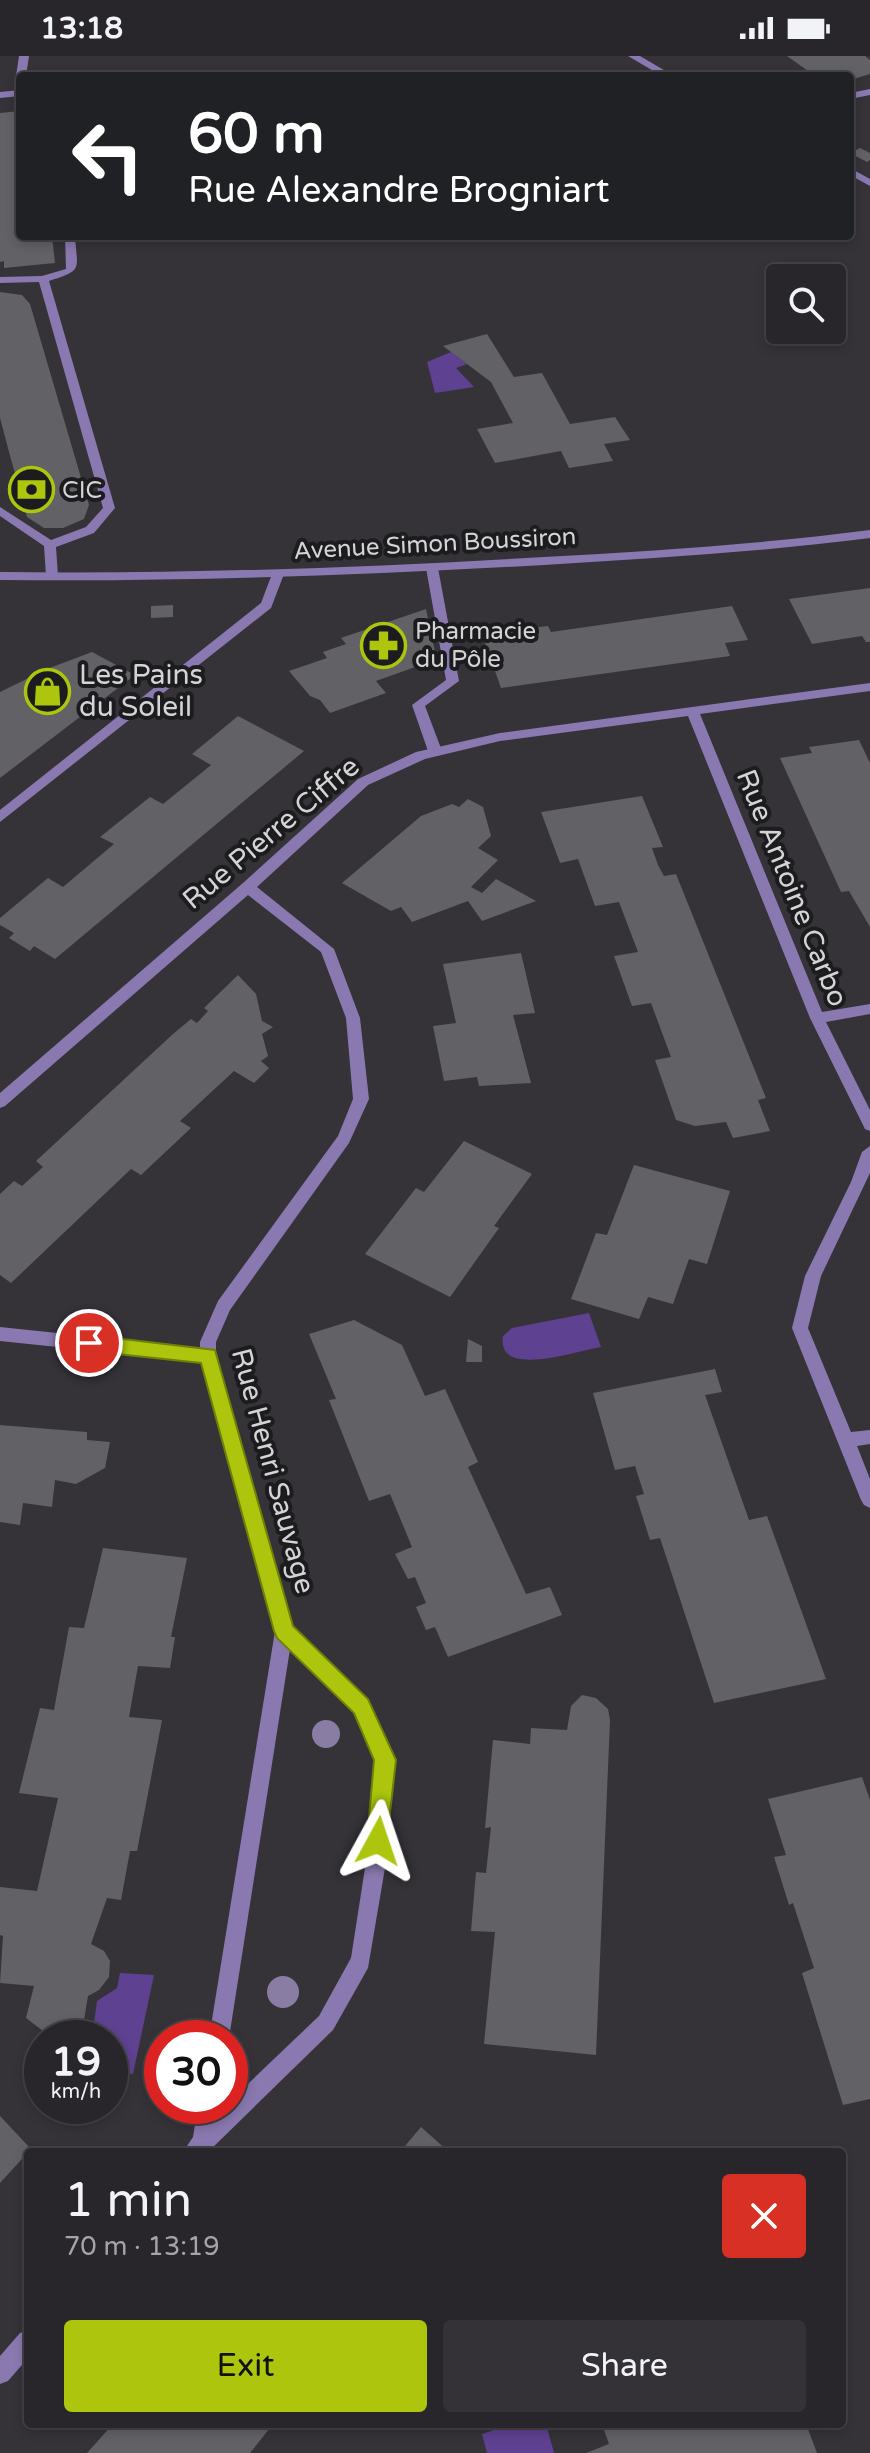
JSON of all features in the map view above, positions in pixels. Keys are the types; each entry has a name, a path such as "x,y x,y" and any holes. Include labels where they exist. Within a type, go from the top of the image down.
{"street":[{"path":"633,56 662,72"},
{"path":"0,280 43,279 70,271 70,240"},
{"path":"43,279 109,508 90,530 50,545"},
{"path":"0,511 50,545"},
{"name":"Avenue Simon Boussiron","path":"1,576 278,574 432,568 771,547 870,534"},
{"path":"50,545 52,576"},
{"path":"432,568 453,681 418,705 435,751"},
{"path":"0,817 267,605 278,574"},
{"name":"Rue Pierre Ciffre","path":"0,1102 248,887 363,782 435,751 500,737 870,687"},
{"name":"Rue Antoine Carbo","path":"692,711 817,1018 870,1125"},
{"name":"Rue Henri Sauvage","path":"222,2020 284,1631 208,1356 208,1342 224,1306 344,1139 361,1099 353,1018 327,949 248,887"},
{"path":"817,1018 870,1009"},
{"path":"870,1152 859,1182 813,1276 800,1328 870,1500"},
{"path":"0,1334 208,1356"},
{"path":"848,1440 870,1437"},
{"name":"Rue Henri Sauvage","path":"198,2147 326,2023 361,1961 375,1868 385,1760 361,1706 284,1631"},
{"name":"Rue Henri Sauvage","path":"198,2147 204,2124"},
{"path":"0,2373 24,2346"}],"shaded area":[{"path":"451,352 467,364 456,368 474,387 435,393 427,362"},
{"path":"589,1313 601,1347 540,1359 512,1356 504,1349 503,1336 512,1328"},
{"path":"120,1973 154,1975 133,2074 128,2073 128,2020 94,2020 97,2001 117,1988"},
{"path":"500,2428 547,2428 554,2453 487,2453 482,2434"}],"building":[{"path":"787,56 865,56 870,60 870,74 854,79 854,72 809,72"},
{"path":"16,111 16,240 52,240 55,263 4,268 4,261 0,262 0,113"},
{"path":"860,148 870,153 870,160 867,162 854,155 854,151"},
{"path":"0,292 22,295 30,304 89,505 84,519 63,528 44,528 27,517 9,452 0,418"},
{"path":"487,334 514,377 542,373 570,424 615,417 630,440 604,444 613,461 569,468 561,451 495,463 477,429 513,423 491,382 443,346"},
{"path":"870,588 870,642 862,636 812,644 789,599"},
{"path":"173,605 173,617 151,618 151,606"},
{"path":"732,606 748,640 725,643 730,656 501,688 482,634 548,626 551,632"},
{"path":"426,609 435,652 427,655 432,661 376,681 386,693 330,713 320,700 310,696 289,671 327,658 323,652 346,644 341,638"},
{"path":"92,652 135,675 0,778 0,692"},
{"path":"238,716 304,751 55,959 34,946 30,951 9,938 14,933 0,925 0,918 48,878 63,887 114,844 100,837 150,797 163,804 211,765 192,754"},
{"path":"859,740 870,763 870,927 849,891 841,892 780,758 812,753 809,747"},
{"path":"642,796 663,847 652,848 658,865 664,876 676,874 766,1098 758,1100 770,1131 733,1138 726,1122 695,1126 676,1120 655,1060 671,1057 651,1003 632,1006 614,956 638,952 619,902 595,906 578,859 560,863 541,812"},
{"path":"468,799 483,807 491,836 478,848 498,860 471,887 482,893 496,879 536,901 482,921 468,901 412,922 401,907 391,911 342,883 421,816 452,804 459,807"},
{"path":"521,953 535,1013 513,1015 531,1083 479,1086 477,1077 444,1081 433,1026 456,1023 443,964"},
{"path":"238,975 256,994 262,1021 273,1027 262,1034 268,1056 261,1061 269,1068 254,1083 234,1071 180,1121 191,1128 141,1175 131,1169 11,1283 0,1275 0,1194 14,1181 22,1186 43,1167 36,1161 173,1034 191,1019 197,1023 208,1011 204,1008"},
{"path":"464,1141 532,1174 494,1226 499,1228 450,1297 365,1254 416,1188 424,1192"},
{"path":"634,1165 730,1191 707,1264 689,1259 673,1304 648,1297 639,1319 571,1299 596,1233 607,1235"},
{"path":"354,1320 402,1345 425,1396 445,1389 478,1462 468,1467 526,1594 550,1587 562,1615 448,1657 435,1627 426,1630 416,1607 426,1603 415,1577 408,1579 395,1554 412,1547 390,1494 369,1501 329,1400 336,1399 309,1334"},
{"path":"468,1339 482,1346 482,1362 466,1362"},
{"path":"715,1369 722,1392 705,1395 749,1520 767,1516 826,1679 714,1703 660,1538 650,1540 636,1496 644,1494 635,1466 615,1470 593,1393"},
{"path":"0,1425 87,1432 87,1440 110,1442 105,1468 76,1484 55,1480 52,1507 23,1503 20,1525 0,1522"},
{"path":"103,1548 187,1558 171,1637 175,1637 170,1668 138,1666 129,1717 162,1720 137,1851 130,1851 121,1900 107,1898 91,1944 104,1951 110,1961 109,1977 99,1990 88,1996 84,2020 29,2020 26,2018 34,1986 0,1983 3,1936 0,1935 0,1887 37,1891 58,1798 19,1793 40,1708 54,1710 69,1627 84,1628"},
{"path":"582,1695 596,1698 608,1709 610,1720 596,2055 484,2044 495,1932 471,1931 476,1872 486,1873 491,1827 485,1828 493,1740 530,1744 531,1728 567,1730 571,1706"},
{"path":"862,1777 870,1800 870,2099 843,2105 802,1973 814,1968 774,1857 786,1855 768,1799"},
{"path":"0,2116 30,2148 24,2148 24,2157 0,2183"},
{"path":"421,2127 445,2148 403,2148"},
{"path":"109,2428 270,2428 250,2453 87,2453"},
{"path":"603,2428 808,2428 817,2453 586,2453 609,2444"}],"place":[{"name":"CIC","path":"31,490"},
{"name":"Pharmacie du Pôle","path":"384,645"},
{"name":"Les Pains du Soleil","path":"48,691"}],"route":[{"path":"89,1343 208,1356 284,1631 361,1706 385,1760 378,1841"}]}
